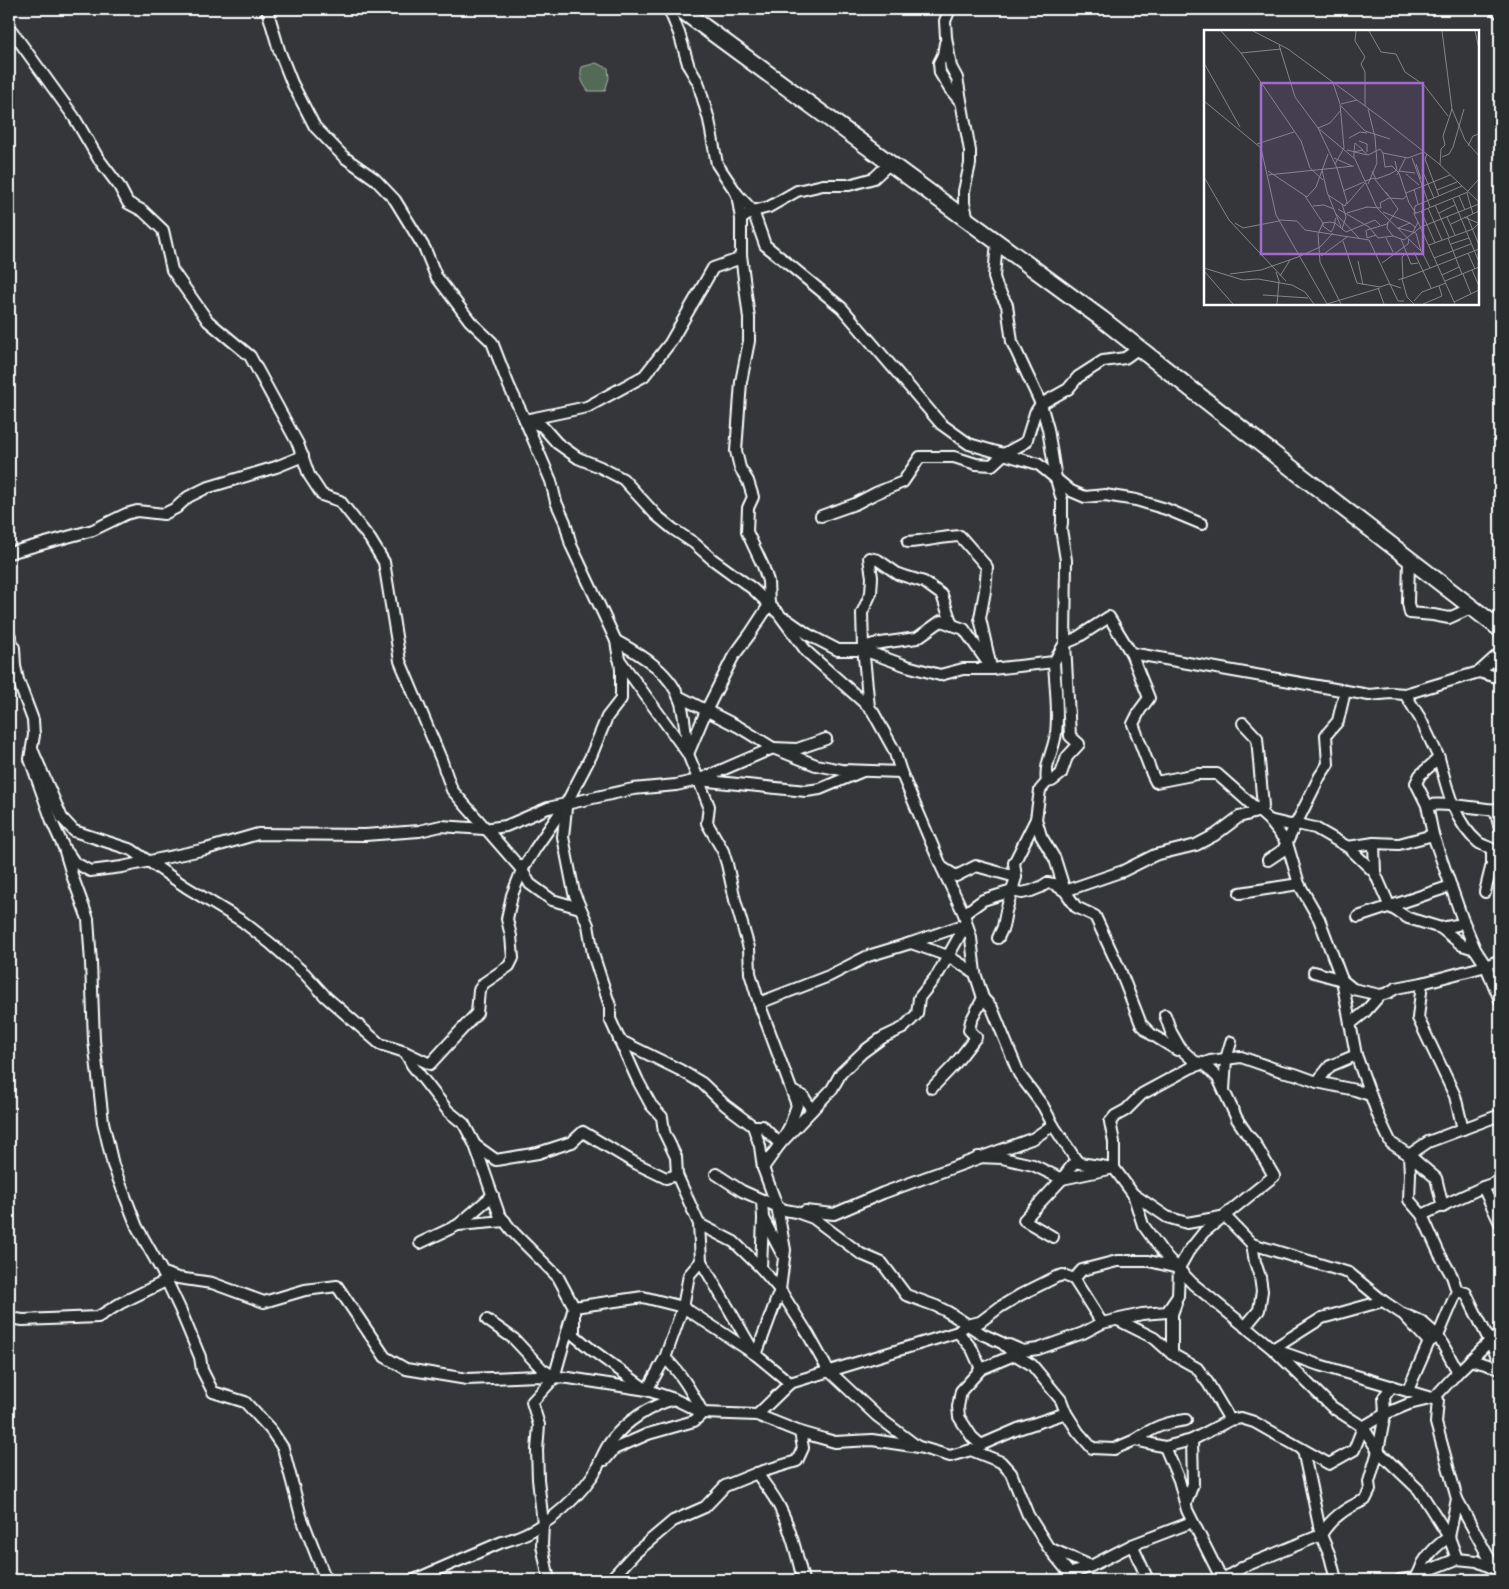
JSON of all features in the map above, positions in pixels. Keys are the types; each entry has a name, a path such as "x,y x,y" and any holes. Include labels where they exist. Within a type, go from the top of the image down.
{"highway":[{"path":"680,9 997,241 1139,348 1500,629"}],"street":[{"path":"32,748 62,818 74,831 132,850 186,888 249,926 304,973 326,998 380,1044 430,1064 477,1014 479,990 484,983 509,966 513,958 507,919 512,894 522,870 534,849 566,804 591,756 607,717 621,699 621,670 616,641 571,545 551,481 509,386 492,342 470,321 436,276 425,249 395,200 375,179 344,157 315,127 289,75 279,50 267,9"},
{"path":"669,9 679,33 689,67 698,82 709,120 717,164 737,194 753,211 765,245 842,308 941,424 969,444 1038,464 1071,491 1085,497 1105,495 1136,500 1166,509 1202,524"},
{"path":"950,9 945,21 946,37 970,151 970,164 964,191 964,202 968,220"},
{"path":"1495,9 1500,13"},
{"path":"9,27 74,117 128,203 143,212 163,230 172,270 208,321 250,356 298,444 309,475 322,495 340,501 370,539 384,562 400,661 452,790 484,829 522,870 530,884 552,900 580,908"},
{"path":"741,219 753,211 769,207 797,190 823,185 849,185 874,178 890,163"},
{"path":"688,754 706,711 733,657 769,605 768,581 747,532 748,508 753,497 748,481 740,468 736,451 741,382 749,341 749,318 741,255 741,219 737,194"},
{"path":"997,241 994,277 1007,305 1012,342 1041,404 1048,429 1056,480 1062,500 1061,529 1066,560 1066,643 1070,736 1079,744 1067,758 1061,774 1052,781 1047,782 1040,790 1036,819 1014,863 1016,876 1003,927 998,938"},
{"path":"524,420 587,407 644,376 670,343 713,268 736,260 741,255"},
{"path":"821,516 855,504 903,482 920,457 954,457 976,464 992,466 1004,454 1026,442 1035,414 1041,404 1068,389 1078,376 1103,361 1125,358 1139,348"},
{"path":"524,420 542,426 557,442 578,458 600,467 623,480 656,514 753,590 779,614 809,635 838,650 863,648 874,644 917,638 941,622 964,628 992,669"},
{"path":"9,552 93,530 126,514 137,511 164,514 176,508 188,497 206,488 276,467 303,456"},
{"path":"908,542 960,536 987,566 980,618 992,669"},
{"path":"869,707 863,648 862,613 871,593 872,577 869,558 878,560 898,574 924,582 942,595 952,625"},
{"path":"1409,559 1408,603 1410,613 1450,618 1472,607"},
{"path":"779,614 807,652 869,707 894,750 901,772 965,919 971,938 975,973 983,998 992,1008 1019,1074 1043,1106 1052,1125 1076,1160 1114,1168"},
{"path":"1047,782 1045,772 1056,734 1057,710 1054,662 1066,643 1109,617 1131,653 1149,698 1133,724 1156,782 1197,774 1217,774 1260,811 1287,843 1298,884 1320,919 1342,980 1356,1055 1390,1143 1436,1178 1443,1207"},
{"path":"9,634 14,648 18,680 33,720 34,735 30,759 53,824 64,848 72,878 88,920 94,1040 103,1122 113,1165 137,1227 165,1277 200,1357 202,1370 213,1392 245,1402 283,1448 301,1516 326,1580"},
{"path":"616,641 651,662 675,687 681,704 688,754 708,806 707,823 723,851 727,864 749,948 750,973 797,1105 790,1126 763,1168"},
{"path":"863,648 907,666 940,675 966,677 992,669 1054,662"},
{"path":"1131,653 1369,695 1391,692 1405,694 1479,672 1500,653"},
{"path":"619,659 688,754"},
{"path":"1479,672 1500,678"},
{"path":"1268,860 1283,850 1320,776 1328,764 1326,735 1338,721 1345,690"},
{"path":"1405,694 1420,718 1439,758 1452,806 1465,828 1478,843 1492,848 1492,864 1485,892"},
{"path":"678,696 739,727 773,748 816,765 842,770 901,772"},
{"path":"1065,891 1123,871 1154,856 1196,844 1215,835 1239,817 1260,811 1263,806 1258,738 1244,722"},
{"path":"64,848 74,862 90,871 122,867 206,849 258,834 365,835 419,831 442,826 484,829 506,826 548,808 633,789 698,780 773,748 797,749 826,738"},
{"path":"1439,758 1420,775 1416,783 1427,806 1433,835 1451,886 1460,921 1486,966 1500,1000"},
{"path":"698,780 806,791 820,789 863,771"},
{"path":"1427,806 1441,803 1452,806 1498,810 1500,829"},
{"path":"566,804 563,837 574,893 588,925 593,954 610,1006 610,1019 651,1105 662,1117 664,1132 676,1157 677,1174 698,1224 701,1262 756,1355"},
{"path":"1036,819 1041,836 1055,859 1065,891 1076,907 1095,916 1120,970 1141,1024 1151,1034 1177,1050 1180,1048"},
{"path":"1269,820 1316,828 1348,847 1374,873 1390,907 1408,918 1441,928 1462,944 1475,949"},
{"path":"1348,847 1374,843 1399,844 1433,835"},
{"path":"1374,843 1374,873"},
{"path":"942,868 956,876 976,866 1016,876"},
{"path":"780,1144 832,1089 841,1073 863,1052 882,1038 903,1028 917,1014 919,998 938,974 965,919 983,900 1012,891 1022,893 1041,888 1047,883 1054,884 1065,891"},
{"path":"1240,893 1298,884"},
{"path":"1358,918 1451,886"},
{"path":"759,1002 830,976 868,956 911,943 965,919"},
{"path":"1441,928 1460,921"},
{"path":"1452,936 1460,921"},
{"path":"911,943 948,956 975,973"},
{"path":"1350,1024 1380,996 1396,988 1486,966 1500,960"},
{"path":"1314,972 1342,980 1354,989 1380,996"},
{"path":"1422,983 1418,1018 1455,1096 1463,1128"},
{"path":"932,1088 955,1064 976,1037 970,1030 970,1025 983,998"},
{"path":"1164,1015 1180,1048 1195,1062 1203,1063 1218,1078 1237,1119 1246,1134 1254,1142 1274,1176 1204,1232 1188,1252 1179,1268 1178,1296 1172,1314 1172,1354"},
{"path":"619,1040 702,1083 725,1105 753,1126 760,1146 763,1168 777,1206 785,1250 780,1290 756,1355"},
{"path":"1224,1093 1226,1060 1230,1042 1241,1057"},
{"path":"404,1052 448,1111 464,1124 475,1145 499,1214 526,1246 558,1277 574,1307 574,1335 647,1390"},
{"path":"1317,1082 1330,1066 1356,1055"},
{"path":"1370,1095 1317,1082 1241,1057 1210,1061 1168,1078 1142,1094 1126,1110 1115,1116 1110,1122 1114,1142 1114,1168 1133,1194 1143,1225 1158,1248 1193,1284 1273,1349 1332,1407 1363,1426 1378,1451 1419,1490 1449,1537 1457,1559"},
{"path":"792,1091 803,1096 812,1110"},
{"path":"1409,1156 1428,1142 1500,1115"},
{"path":"796,1212 812,1211 834,1214 978,1157 1034,1138 1052,1125"},
{"path":"753,1126 762,1126 780,1144"},
{"path":"475,1145 496,1160 538,1153 564,1145 572,1142 583,1132 635,1163 666,1178 677,1174"},
{"path":"1408,1390 1457,1291 1452,1276 1422,1216 1409,1200 1409,1156"},
{"path":"978,1157 1002,1158 1033,1164 1062,1179 1114,1168"},
{"path":"1053,1237 1024,1220 1062,1179 1076,1160"},
{"path":"716,1174 742,1191 786,1210 813,1218 861,1254 882,1263 906,1295 948,1312 962,1328 981,1370"},
{"path":"1422,1216 1500,1181"},
{"path":"1483,1187 1500,1223"},
{"path":"1133,1194 1167,1217 1187,1223 1225,1216"},
{"path":"420,1243 458,1225 493,1195"},
{"path":"761,1268 764,1218 762,1200"},
{"path":"1225,1216 1252,1244 1349,1273 1383,1301 1402,1313 1422,1322 1458,1372"},
{"path":"764,1218 784,1258"},
{"path":"458,1225 505,1221"},
{"path":"698,1224 734,1242 761,1268 780,1290 828,1370 878,1416 919,1447"},
{"path":"1245,1327 1259,1310 1262,1291 1252,1244"},
{"path":"1074,1279 1082,1270 1118,1261 1149,1261 1179,1268"},
{"path":"647,1390 666,1358 683,1308 689,1275 701,1262"},
{"path":"757,1415 790,1383 828,1370 932,1341 980,1322 1020,1295 1063,1275 1074,1279 1102,1323"},
{"path":"9,1318 23,1320 98,1317 165,1277 212,1283 264,1302 305,1290 337,1286 385,1357 406,1370 467,1379 537,1376 570,1378 647,1390 674,1399 703,1413 757,1415 800,1432 835,1442 872,1440 919,1447 950,1456 971,1450 1018,1429 1066,1413"},
{"path":"1457,1291 1466,1293 1475,1314 1495,1338 1500,1364"},
{"path":"981,1445 972,1437 959,1418 958,1407 961,1391 981,1370 1020,1353 1038,1349 1083,1333 1102,1323 1142,1314 1167,1312 1178,1296"},
{"path":"574,1307 643,1297 683,1308 756,1355 790,1383"},
{"path":"1273,1349 1322,1318 1383,1301"},
{"path":"549,1580 542,1546 543,1524 538,1479 538,1425 532,1402 554,1378 574,1307"},
{"path":"487,1320 514,1339 542,1369 554,1378"},
{"path":"1118,1320 1154,1338 1172,1354 1197,1368 1230,1420"},
{"path":"962,1328 982,1334 1020,1353 1061,1400 1066,1413 1078,1432 1092,1448 1114,1449 1135,1440 1149,1430 1166,1422 1186,1420"},
{"path":"1135,1440 1165,1447 1192,1440 1230,1420 1241,1418 1254,1422 1329,1464 1354,1450 1363,1426 1409,1404 1434,1398 1470,1360 1495,1338"},
{"path":"1273,1349 1438,1400 1436,1423 1457,1500 1500,1580"},
{"path":"666,1358 685,1380 703,1413"},
{"path":"1470,1360 1500,1368"},
{"path":"1165,1447 1179,1480 1192,1522 1222,1579 1245,1566 1321,1535 1327,1524 1339,1514 1365,1500 1370,1490 1369,1482 1378,1451 1385,1414 1384,1397 1392,1386"},
{"path":"593,1474 611,1441 631,1420 659,1403 674,1399"},
{"path":"414,1580 502,1542 515,1539 543,1524 568,1505 614,1449 648,1434 694,1421 703,1413"},
{"path":"610,1580 634,1554 673,1521 705,1507 725,1486 757,1473 797,1461 803,1448 800,1432"},
{"path":"1186,1503 1193,1484 1192,1440"},
{"path":"971,1450 1001,1462 1011,1472 1028,1515 1048,1548 1072,1577 1132,1545 1192,1522"},
{"path":"1303,1450 1321,1535 1330,1556 1336,1580"},
{"path":"757,1473 784,1517 799,1561 803,1580"},
{"path":"1416,1577 1424,1560 1439,1544 1449,1537 1457,1500"},
{"path":"1132,1545 1148,1580"},
{"path":"1048,1548 1091,1566"},
{"path":"1400,1580 1416,1577 1457,1559 1477,1561 1495,1569"}],"green space":[{"path":"596,63 608,68 609,78 605,91 588,91 582,79 582,67"}]}
